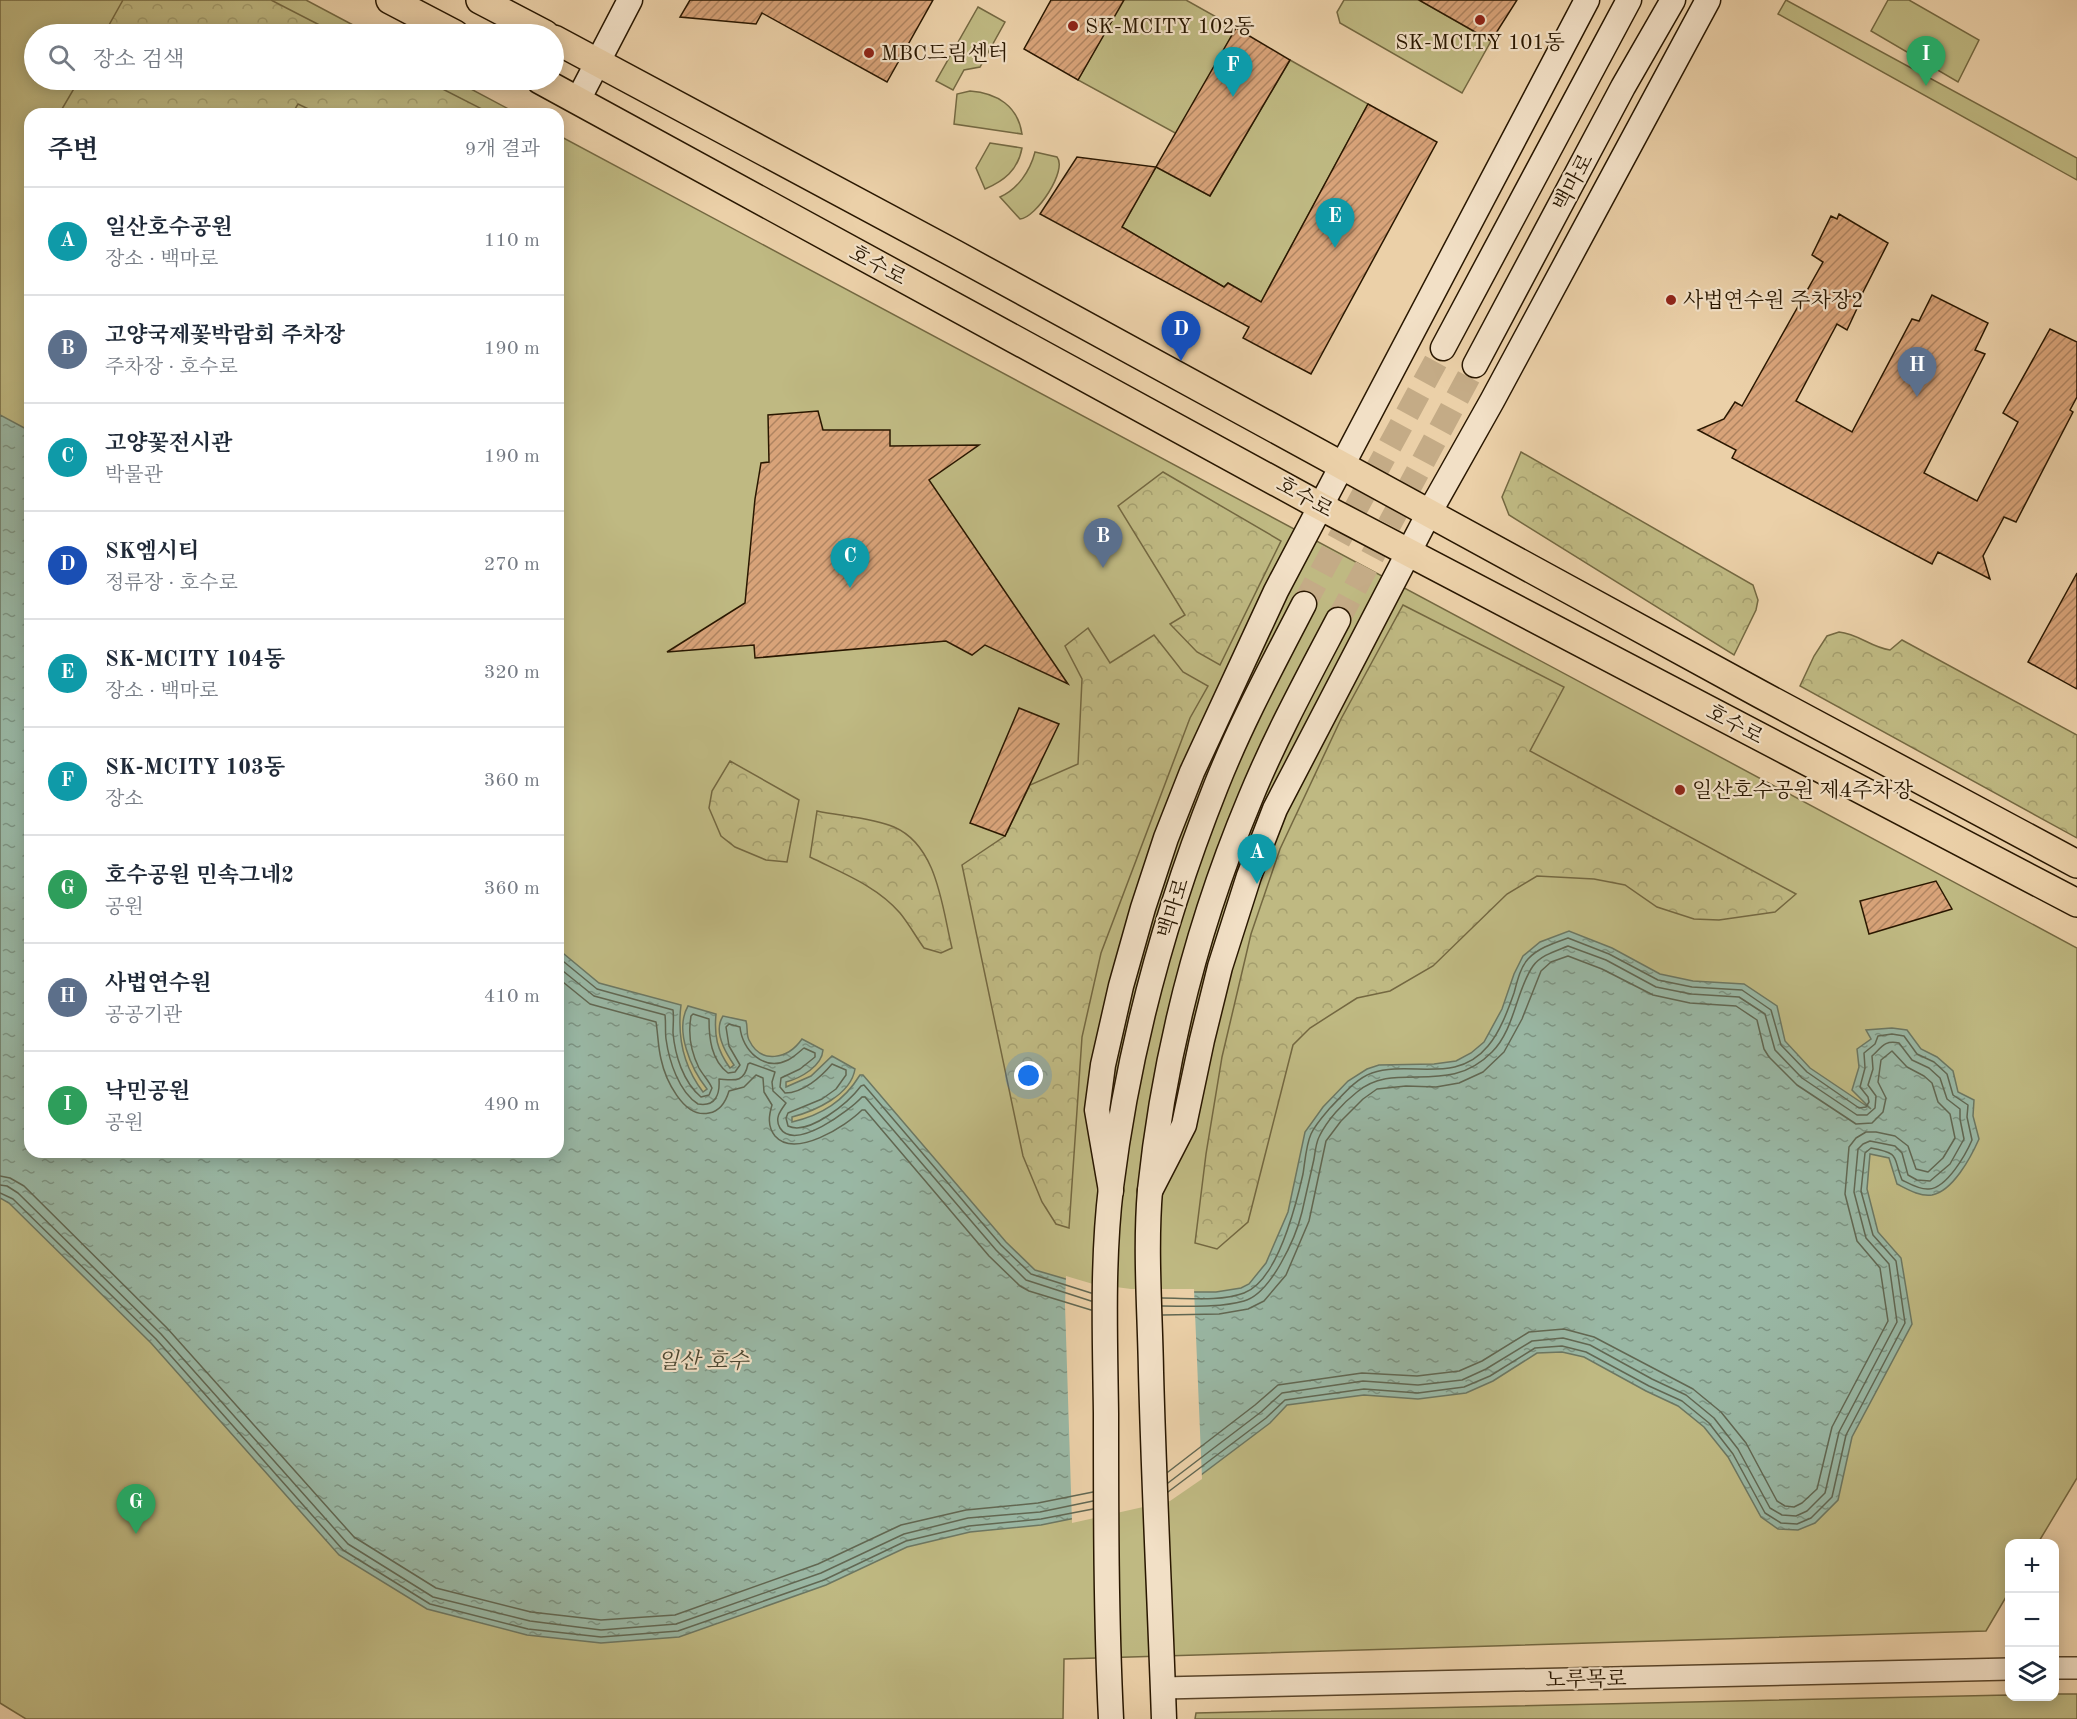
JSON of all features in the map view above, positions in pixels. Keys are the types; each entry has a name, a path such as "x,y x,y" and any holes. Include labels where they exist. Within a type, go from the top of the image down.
{"main road":[{"path":"390,0 436,24"},
{"path":"480,0 526,24"},
{"path":"578,100 630,0"},
{"path":"1111,1191 1097,1110 1103,1065 1111,1027 1147,897 1176,813 1209,733 1276,591 1587,0"},
{"name":"백마로","path":"1443,348 1629,0"},
{"name":"백마로","path":"1475,365 1623,87 1673,0"},
{"path":"1150,1191 1184,1125 1220,968 1261,842 1292,772 1429,513 1498,391 1708,0"},
{"name":"호수로","path":"564,44 2077,864"},
{"name":"호수로","path":"559,90 1320,506 2077,903"},
{"name":"백마로","path":"1111,1719 1108,1645 1105,1326 1111,1191 1124,1108 1138,1036 1178,889 1217,784 1241,730 1304,604"},
{"name":"백마로","path":"1163,1688 1153,1449 1149,1232 1150,1191 1160,1116 1194,959 1237,831 1267,760 1338,620"},
{"path":"1163,1688 1164,1719"}],"street":[{"path":"2059,1668 2077,1668"},
{"name":"노루목로","path":"1163,1688 2005,1669"}],"green space":[{"path":"0,0 306,0 351,24 24,24 24,90 473,90 507,108 24,108 24,1158 564,1158 564,138 2077,948 2077,1478 2040,1539 2005,1539 2005,1599 1986,1631 1064,1659 1063,1719 26,1719 0,1703"},
{"path":"123,0 271,0 318,24 110,24"},
{"path":"1123,0 1186,0 1236,28 1177,134 1078,80"},
{"path":"1344,0 1419,0 1491,41 1462,93 1340,23 1337,12"},
{"path":"1786,0 2077,158 2077,180 1778,14"},
{"path":"1888,0 1909,0 1979,40 1958,82 1871,31"},
{"path":"978,7 1005,22 980,67 964,70 953,90 936,81"},
{"path":"1290,60 1368,104 1261,302 1228,283 1224,287 1122,227 1156,167 1210,196"},
{"path":"73,90 445,90 480,108 306,108 298,104 296,108 63,108"},
{"path":"970,91 989,95 1005,103 1016,116 1022,134 954,124 957,94"},
{"path":"990,143 1022,148 1014,169 985,189 976,168"},
{"path":"1035,152 1057,157 1058,172 1042,202 1027,217 1020,219 1000,197 1022,179"},
{"path":"1521,452 1753,585 1758,600 1756,610 1734,655 1509,515 1502,497"},
{"path":"1163,472 1281,541 1220,665 1197,652 1170,624 1185,615 1118,506"},
{"path":"1403,605 1564,687 1530,751 1796,894 1775,912 1719,920 1694,919 1657,907 1625,885 1594,879 1537,876 1507,894 1433,966 1390,991 1357,998 1310,1028 1293,1045 1248,1222 1217,1249 1195,1243 1206,1154 1222,1057 1251,934 1280,849 1341,719"},
{"path":"1088,628 1110,663 1154,635 1183,672 1208,686 1190,718 1101,953 1082,1037 1069,1228 1056,1224 1042,1202 1023,1156 962,865 1005,836 1030,785 1078,764 1082,679 1065,646"},
{"path":"1839,632 1853,635 1890,650 1902,640 2077,735 2077,838 1800,686 1814,656 1827,636"},
{"path":"730,761 799,800 787,862 766,860 735,847 721,836 709,808 712,791"},
{"path":"817,811 876,821 894,827 909,836 920,848 936,880 952,948 941,953 924,948 900,913 881,895 810,857"},
{"path":"2059,1694 2077,1694 2077,1719 1195,1719 1196,1713 2005,1695 2005,1701 2059,1701"}],"water":[{"name":"일산 호수","path":"0,415 24,428 24,1158 564,1158 564,954 599,983 681,1005 680,1029 683,1051 686,1062 703,1092 707,1089 690,1060 684,1038 684,1016 688,1006 716,1014 717,1042 730,1068 734,1065 724,1048 719,1028 723,1016 746,1021 749,1040 754,1048 767,1056 782,1055 790,1051 802,1039 823,1050 815,1066 798,1078 786,1082 786,1087 811,1076 832,1056 855,1069 847,1087 839,1094 811,1111 792,1117 792,1122 831,1106 847,1092 860,1075 863,1075 1006,1242 1035,1270 1093,1287 1130,1292 1216,1292 1241,1288 1249,1284 1266,1263 1288,1212 1305,1132 1323,1107 1348,1081 1367,1069 1379,1065 1434,1064 1456,1061 1471,1053 1484,1042 1502,1009 1523,956 1540,942 1569,931 1612,948 1660,974 1693,981 1744,984 1777,1006 1785,1041 1810,1068 1871,1109 1852,1090 1859,1067 1857,1049 1871,1039 1866,1030 1892,1028 1907,1030 1921,1049 1937,1057 1953,1071 1958,1092 1974,1100 1973,1116 1979,1139 1954,1180 1940,1192 1932,1195 1923,1195 1897,1184 1889,1158 1870,1154 1867,1189 1878,1232 1901,1258 1912,1324 1852,1437 1838,1500 1815,1523 1798,1530 1778,1529 1761,1517 1728,1457 1704,1427 1678,1406 1584,1357 1562,1352 1537,1353 1493,1381 1466,1393 1418,1399 1364,1395 1287,1405 1270,1423 1169,1499 1041,1525 970,1532 907,1547 826,1585 679,1637 601,1643 527,1635 427,1609 339,1555 151,1343 9,1203 0,1198"}],"pier":[{"path":"1066,1276 1093,1284 1131,1289 1194,1289 1202,1479 1170,1501 1072,1523"}],"building":[{"name":"MBC드림센터","path":"690,0 933,0 887,82 762,13 756,24 680,17"},
{"name":"SK-MCITY 102동","path":"1051,0 1124,0 1078,80 1024,49"},
{"name":"SK-MCITY 101동","path":"1419,0 1517,0 1491,41"},
{"path":"1236,28 1290,60 1210,196 1156,167"},
{"path":"1368,104 1437,142 1311,374 1243,338 1249,327 1040,214 1077,157 1156,167 1122,227 1224,287 1228,283 1261,302"},
{"path":"1839,214 1888,243 1859,300 1847,330 1837,324 1796,401 1852,432 1912,319 1919,321 1932,295 1988,323 1975,350 1985,354 1924,473 1977,501 2018,422 2003,413 2050,329 2077,342 2077,397 2070,410 2073,412 2016,522 2004,517 1983,556 1990,579 1938,552 1932,564 1732,458 1736,450 1698,430 1724,419 1735,402 1742,406 1823,262 1812,255 1831,216 1837,219"},
{"path":"818,411 823,430 890,430 890,446 979,445 929,480 1068,684 985,645 972,655 946,641 755,658 754,645 667,652 745,603 755,499 761,463 769,462 768,415"},
{"path":"2077,573 2077,689 2028,662"},
{"path":"1019,708 1059,724 1005,836 970,823"},
{"path":"1936,881 1952,909 1869,934 1860,901"}],"tunnel":[{"path":"1304,604 1443,348"},
{"path":"1338,620 1475,365"}],"place":[{"name":"SK-MCITY 101동","path":"1480,20"},
{"name":"SK-MCITY 102동","path":"1073,26"},
{"name":"MBC드림센터","path":"869,53"},
{"name":"낙민공원","path":"1926,86"},
{"name":"SK-MCITY 103동","path":"1233,97"},
{"name":"SK-MCITY 104동","path":"1335,248"},
{"name":"사법연수원 주차장2","path":"1671,300"},
{"name":"SK엠시티","path":"1181,361"},
{"name":"사법연수원","path":"1917,397"},
{"name":"고양국제꽃박람회 주차장","path":"1103,568"},
{"name":"고양꽃전시관","path":"850,588"},
{"name":"일산호수공원 제4주차장","path":"1680,790"},
{"name":"일산호수공원","path":"1257,884"},
{"name":"호수공원 민속그네2","path":"136,1534"}]}
